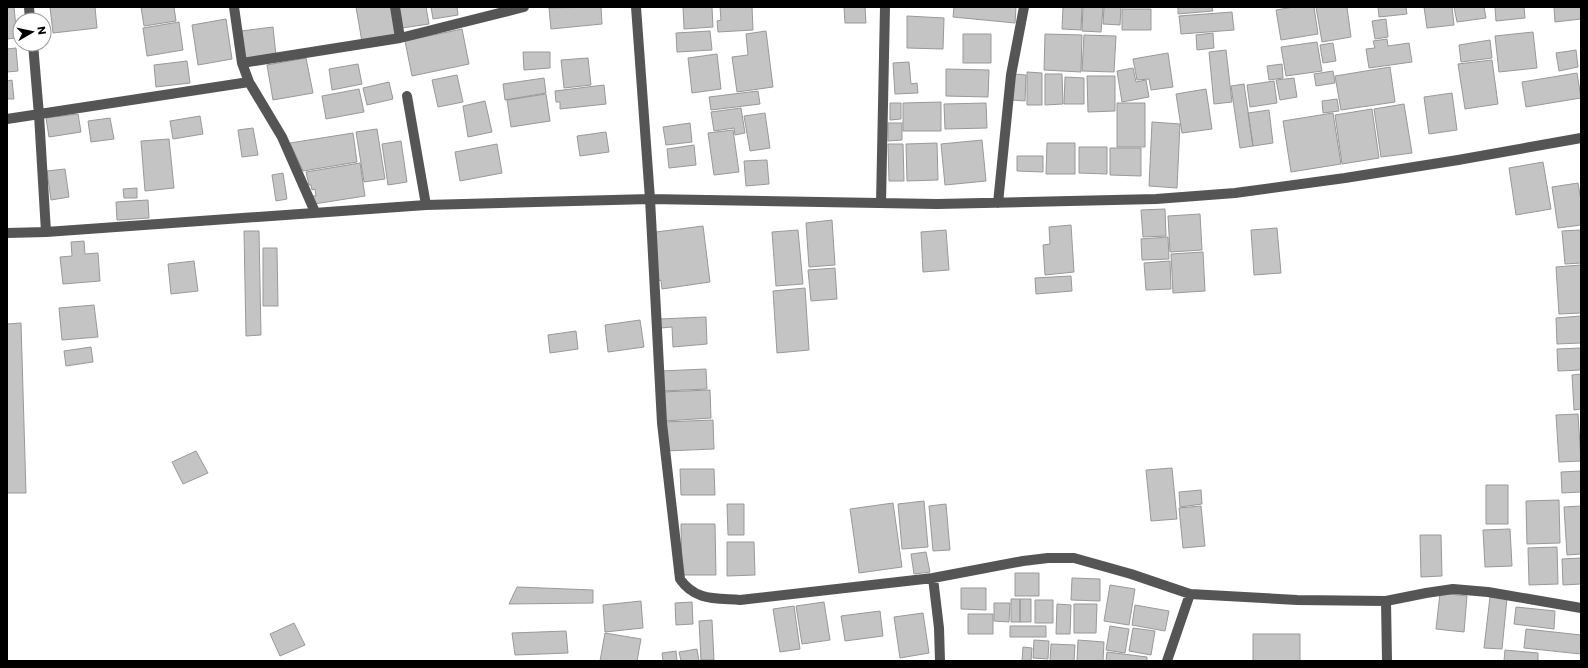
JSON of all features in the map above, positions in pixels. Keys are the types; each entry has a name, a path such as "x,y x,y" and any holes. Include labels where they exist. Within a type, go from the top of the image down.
{"street":[{"path":"234,7 242,63 249,82 282,137 315,212"},
{"path":"395,7 400,38"},
{"path":"242,63 400,38 524,7"},
{"path":"636,7 650,199 662,423 680,579 685,587 697,595 710,598 740,600 933,578 1023,561 1048,558 1074,558 1131,574 1190,594 1297,600 1386,601 1439,590 1453,589 1488,592 1581,608"},
{"path":"881,203 885,7"},
{"path":"998,203 1011,75 1024,7"},
{"path":"34,52 46,232"},
{"path":"7,119 249,82"},
{"path":"407,96 426,204"},
{"path":"7,233 46,232 426,204 650,199 937,204 1156,199 1235,193 1345,178 1581,138"},
{"path":"933,578 939,628 940,661"},
{"path":"1167,661 1190,594"},
{"path":"1386,601 1387,661"}],"building":[{"path":"14,7 14,12 12,12 12,38 7,39 7,8"},
{"path":"50,7 95,7 97,28 53,33 52,12 51,12"},
{"path":"141,7 174,7 176,21 144,26"},
{"path":"356,7 393,7 398,36 362,42"},
{"path":"399,7 426,7 429,24 402,28"},
{"path":"431,7 457,7 458,15 433,19"},
{"path":"601,7 602,24 551,29 549,8"},
{"path":"683,7 712,7 713,27 684,29"},
{"path":"720,7 752,7 753,30 718,32 717,21 721,20"},
{"path":"844,7 865,7 866,23 845,23"},
{"path":"954,7 1016,7 1015,23 953,17"},
{"path":"1063,7 1082,7 1081,30 1062,29"},
{"path":"1083,7 1103,7 1101,32 1082,31"},
{"path":"1104,7 1121,7 1120,25 1103,24"},
{"path":"1178,7 1212,7 1213,11 1178,14"},
{"path":"1294,7 1314,7 1318,34 1281,40 1276,10"},
{"path":"1316,7 1347,7 1351,37 1322,42"},
{"path":"1378,7 1406,7 1407,14 1379,17"},
{"path":"1424,7 1452,7 1454,25 1427,28"},
{"path":"1454,7 1484,7 1486,18 1457,22"},
{"path":"1495,7 1524,7 1525,18 1496,21"},
{"path":"1554,7 1581,7 1581,19 1555,22"},
{"path":"1122,9 1151,9 1151,30 1122,30"},
{"path":"1232,12 1234,30 1181,34 1179,16"},
{"path":"907,16 944,18 943,49 907,48"},
{"path":"226,19 232,59 198,65 192,25"},
{"path":"1386,19 1388,37 1375,39 1372,21"},
{"path":"179,22 183,50 147,56 143,28"},
{"path":"273,27 276,56 244,59 241,31"},
{"path":"462,29 469,64 412,76 405,41"},
{"path":"710,31 712,50 677,52 676,33"},
{"path":"766,31 773,87 737,92 732,57 748,55 746,34"},
{"path":"1533,32 1537,68 1499,72 1495,36"},
{"path":"1213,33 1214,48 1197,50 1196,35"},
{"path":"963,34 991,34 991,63 963,63"},
{"path":"1045,34 1082,35 1081,72 1044,70"},
{"path":"1084,35 1116,36 1114,72 1082,71"},
{"path":"1387,39 1388,46 1409,43 1412,62 1369,68 1366,49 1375,48 1373,41"},
{"path":"1490,40 1492,58 1461,62 1459,45"},
{"path":"1317,42 1322,71 1286,76 1281,47"},
{"path":"1333,43 1336,61 1323,63 1320,45"},
{"path":"12,48 12,52 16,52 18,71 7,72 7,49"},
{"path":"1226,50 1232,102 1214,104 1209,52"},
{"path":"1576,50 1578,67 1559,71 1556,53"},
{"path":"523,52 550,52 550,68 524,70"},
{"path":"1168,53 1173,87 1151,90 1149,79 1137,80 1133,59"},
{"path":"717,54 721,89 692,93 688,58"},
{"path":"306,58 313,93 273,100 267,65"},
{"path":"588,58 591,85 564,88 561,60"},
{"path":"1492,60 1498,104 1465,109 1458,64"},
{"path":"187,61 190,83 156,87 154,65"},
{"path":"909,62 911,84 917,83 918,93 895,94 893,63"},
{"path":"358,64 362,84 332,90 329,69"},
{"path":"1282,64 1283,78 1269,80 1267,66"},
{"path":"1390,67 1395,102 1341,110 1335,76"},
{"path":"1133,68 1136,82 1146,80 1149,97 1122,102 1117,71"},
{"path":"946,69 989,70 988,97 946,96"},
{"path":"1333,71 1335,83 1316,86 1314,74"},
{"path":"1027,72 1042,73 1042,105 1027,105"},
{"path":"1577,73 1581,98 1526,107 1522,82"},
{"path":"1014,74 1026,75 1025,101 1012,100"},
{"path":"1045,74 1062,74 1063,104 1045,105"},
{"path":"457,75 463,102 438,107 432,80"},
{"path":"1087,76 1115,76 1115,111 1088,112"},
{"path":"1065,77 1084,78 1084,104 1064,104"},
{"path":"544,78 546,93 505,100 503,84"},
{"path":"1294,78 1297,97 1280,100 1276,80"},
{"path":"12,80 14,99 7,99 7,81"},
{"path":"1274,81 1277,103 1250,107 1247,85"},
{"path":"389,82 393,99 367,105 363,88"},
{"path":"1244,84 1253,146 1240,148 1231,86"},
{"path":"604,85 606,104 560,109 560,102 556,102 555,91"},
{"path":"359,89 364,112 326,119 322,96"},
{"path":"1206,89 1212,129 1182,133 1176,94"},
{"path":"758,91 760,104 711,110 709,97"},
{"path":"1452,93 1457,130 1429,134 1424,97"},
{"path":"546,94 550,121 511,127 507,100"},
{"path":"1337,99 1339,111 1323,113 1322,101"},
{"path":"485,101 492,132 468,137 463,106"},
{"path":"941,102 941,131 903,131 903,103"},
{"path":"890,103 901,103 901,119 890,120"},
{"path":"986,103 987,128 945,129 944,104"},
{"path":"1117,103 1145,103 1145,147 1117,147"},
{"path":"1404,104 1412,153 1381,157 1374,109"},
{"path":"741,108 745,133 735,135 734,128 714,131 711,112"},
{"path":"1372,109 1379,158 1342,164 1335,115"},
{"path":"1269,110 1273,143 1253,146 1248,113"},
{"path":"765,113 770,148 750,151 744,116"},
{"path":"1333,113 1341,164 1291,172 1283,121"},
{"path":"78,114 81,132 49,137 46,118"},
{"path":"200,116 203,134 173,139 170,121"},
{"path":"110,118 114,139 91,142 88,121"},
{"path":"1152,122 1180,124 1177,188 1149,186"},
{"path":"690,123 692,142 666,145 663,127"},
{"path":"888,123 902,123 902,140 888,141"},
{"path":"253,128 258,155 242,157 238,130"},
{"path":"377,129 385,179 364,182 356,132"},
{"path":"733,130 739,172 714,175 708,133"},
{"path":"606,132 609,152 580,156 577,136"},
{"path":"353,133 357,162 303,171 290,143"},
{"path":"169,139 174,188 145,191 141,141"},
{"path":"982,140 986,181 945,185 941,144"},
{"path":"401,141 407,182 388,185 382,144"},
{"path":"937,143 938,180 907,181 906,144"},
{"path":"1047,143 1075,143 1075,174 1046,174"},
{"path":"497,144 502,173 460,181 455,152"},
{"path":"888,144 903,144 904,181 889,181"},
{"path":"694,145 696,165 669,168 667,149"},
{"path":"1079,147 1107,147 1107,174 1079,173"},
{"path":"1110,148 1141,148 1141,176 1110,175"},
{"path":"1017,156 1043,156 1043,172 1017,171"},
{"path":"767,160 769,184 746,186 744,161"},
{"path":"1543,162 1551,209 1516,215 1509,168"},
{"path":"360,163 365,196 314,204 313,196 316,196 315,189 312,190 311,185 309,185 306,172"},
{"path":"65,169 69,197 51,200 47,171"},
{"path":"283,173 287,199 276,201 272,175"},
{"path":"1578,183 1581,201 1581,225 1558,228 1552,187"},
{"path":"137,188 137,198 124,198 123,189"},
{"path":"148,200 149,218 117,220 116,202"},
{"path":"1165,209 1166,236 1143,237 1141,210"},
{"path":"1200,214 1202,250 1170,252 1168,216"},
{"path":"832,220 835,265 809,267 806,223"},
{"path":"1071,225 1074,272 1045,275 1043,245 1050,244 1049,227"},
{"path":"703,226 710,282 662,289 661,280 658,281 656,232"},
{"path":"1277,228 1281,273 1254,275 1251,230"},
{"path":"798,230 803,284 776,286 772,232"},
{"path":"946,230 949,270 923,272 921,232"},
{"path":"1581,230 1581,263 1565,264 1562,231"},
{"path":"244,231 259,231 261,335 246,336"},
{"path":"1168,237 1169,259 1142,260 1141,239"},
{"path":"84,241 85,254 98,253 100,281 63,284 60,257 72,256 71,242"},
{"path":"263,248 277,248 278,306 263,306"},
{"path":"1203,252 1205,291 1173,293 1171,254"},
{"path":"194,261 198,291 171,294 168,264"},
{"path":"1170,261 1171,289 1146,290 1144,263"},
{"path":"1581,265 1581,313 1559,314 1556,267"},
{"path":"835,268 837,299 811,301 808,270"},
{"path":"1071,276 1072,291 1036,294 1035,278"},
{"path":"805,288 809,350 777,353 773,291"},
{"path":"94,305 98,337 62,340 59,308"},
{"path":"1581,316 1581,343 1557,344 1556,318"},
{"path":"706,317 707,344 673,347 672,327 661,328 660,319"},
{"path":"640,320 644,347 608,352 605,325"},
{"path":"21,323 26,493 7,493 7,324"},
{"path":"576,331 578,349 550,353 548,335"},
{"path":"91,347 93,362 66,366 64,351"},
{"path":"1581,348 1581,370 1558,371 1557,349"},
{"path":"706,369 707,389 662,391 661,371"},
{"path":"1581,374 1581,409 1574,410 1572,375"},
{"path":"710,390 711,418 664,421 662,392"},
{"path":"1578,414 1581,461 1559,462 1556,415"},
{"path":"713,420 714,449 665,451 664,422"},
{"path":"196,451 208,473 183,484 172,462"},
{"path":"1172,468 1177,519 1151,521 1146,470"},
{"path":"680,469 714,469 715,495 681,495"},
{"path":"1581,471 1581,492 1562,493 1561,472"},
{"path":"1486,485 1508,485 1508,524 1486,524"},
{"path":"1201,490 1202,504 1180,507 1179,492"},
{"path":"1559,500 1560,543 1527,544 1526,501"},
{"path":"924,501 928,547 902,549 898,504"},
{"path":"893,503 902,567 859,573 850,509"},
{"path":"727,504 744,504 744,535 728,535"},
{"path":"946,504 950,550 933,551 929,506"},
{"path":"1201,506 1205,546 1183,548 1179,508"},
{"path":"1581,506 1581,554 1567,555 1564,507"},
{"path":"681,524 715,524 716,575 682,575"},
{"path":"1510,529 1512,566 1485,567 1483,530"},
{"path":"1420,535 1441,535 1442,576 1421,577"},
{"path":"727,542 754,542 755,575 727,576"},
{"path":"1557,547 1558,584 1529,585 1528,548"},
{"path":"926,552 930,572 914,574 911,554"},
{"path":"1581,558 1581,584 1563,585 1562,559"},
{"path":"1015,573 1039,573 1039,596 1015,596"},
{"path":"1072,578 1100,579 1100,601 1071,600"},
{"path":"1110,585 1135,589 1129,625 1104,621"},
{"path":"517,587 593,590 593,603 509,604"},
{"path":"961,588 986,588 986,610 961,609"},
{"path":"1440,593 1467,596 1464,632 1436,629"},
{"path":"1490,597 1507,598 1502,649 1484,648"},
{"path":"1011,599 1020,599 1020,622 1011,622"},
{"path":"1020,599 1031,599 1031,622 1020,622"},
{"path":"1035,600 1053,600 1053,623 1035,623"},
{"path":"641,601 643,628 605,632 603,605"},
{"path":"692,602 693,624 676,625 675,603"},
{"path":"824,602 830,640 802,644 796,606"},
{"path":"994,603 1010,603 1009,622 994,621"},
{"path":"1057,604 1071,605 1070,634 1056,634"},
{"path":"1074,604 1097,604 1096,633 1074,633"},
{"path":"1135,605 1169,611 1165,631 1132,625"},
{"path":"794,606 800,649 780,652 773,609"},
{"path":"1516,607 1555,611 1554,629 1514,624"},
{"path":"880,611 883,636 845,641 841,616"},
{"path":"923,613 929,653 900,658 894,617"},
{"path":"968,614 993,614 993,634 968,634"},
{"path":"712,620 714,660 701,660 699,621"},
{"path":"294,623 305,645 280,656 270,634"},
{"path":"1010,626 1046,626 1046,637 1010,637"},
{"path":"1110,626 1129,629 1125,653 1106,650"},
{"path":"1133,628 1155,631 1151,655 1129,651"},
{"path":"1526,629 1581,635 1581,654 1524,648"},
{"path":"566,631 568,653 515,655 512,633"},
{"path":"605,633 641,639 637,661 600,661"},
{"path":"1253,634 1300,634 1300,661 1253,661"},
{"path":"1034,640 1049,641 1048,659 1033,658"},
{"path":"1078,640 1104,642 1103,661 1077,661"},
{"path":"1051,644 1075,645 1074,661 1050,661"},
{"path":"1023,647 1032,648 1031,661 1022,661"},
{"path":"697,649 699,661 681,661 679,652"},
{"path":"1505,650 1538,653 1538,661 1504,661"},
{"path":"676,651 677,661 663,661 662,653"},
{"path":"1107,652 1147,657 1147,661 1106,661"}]}
